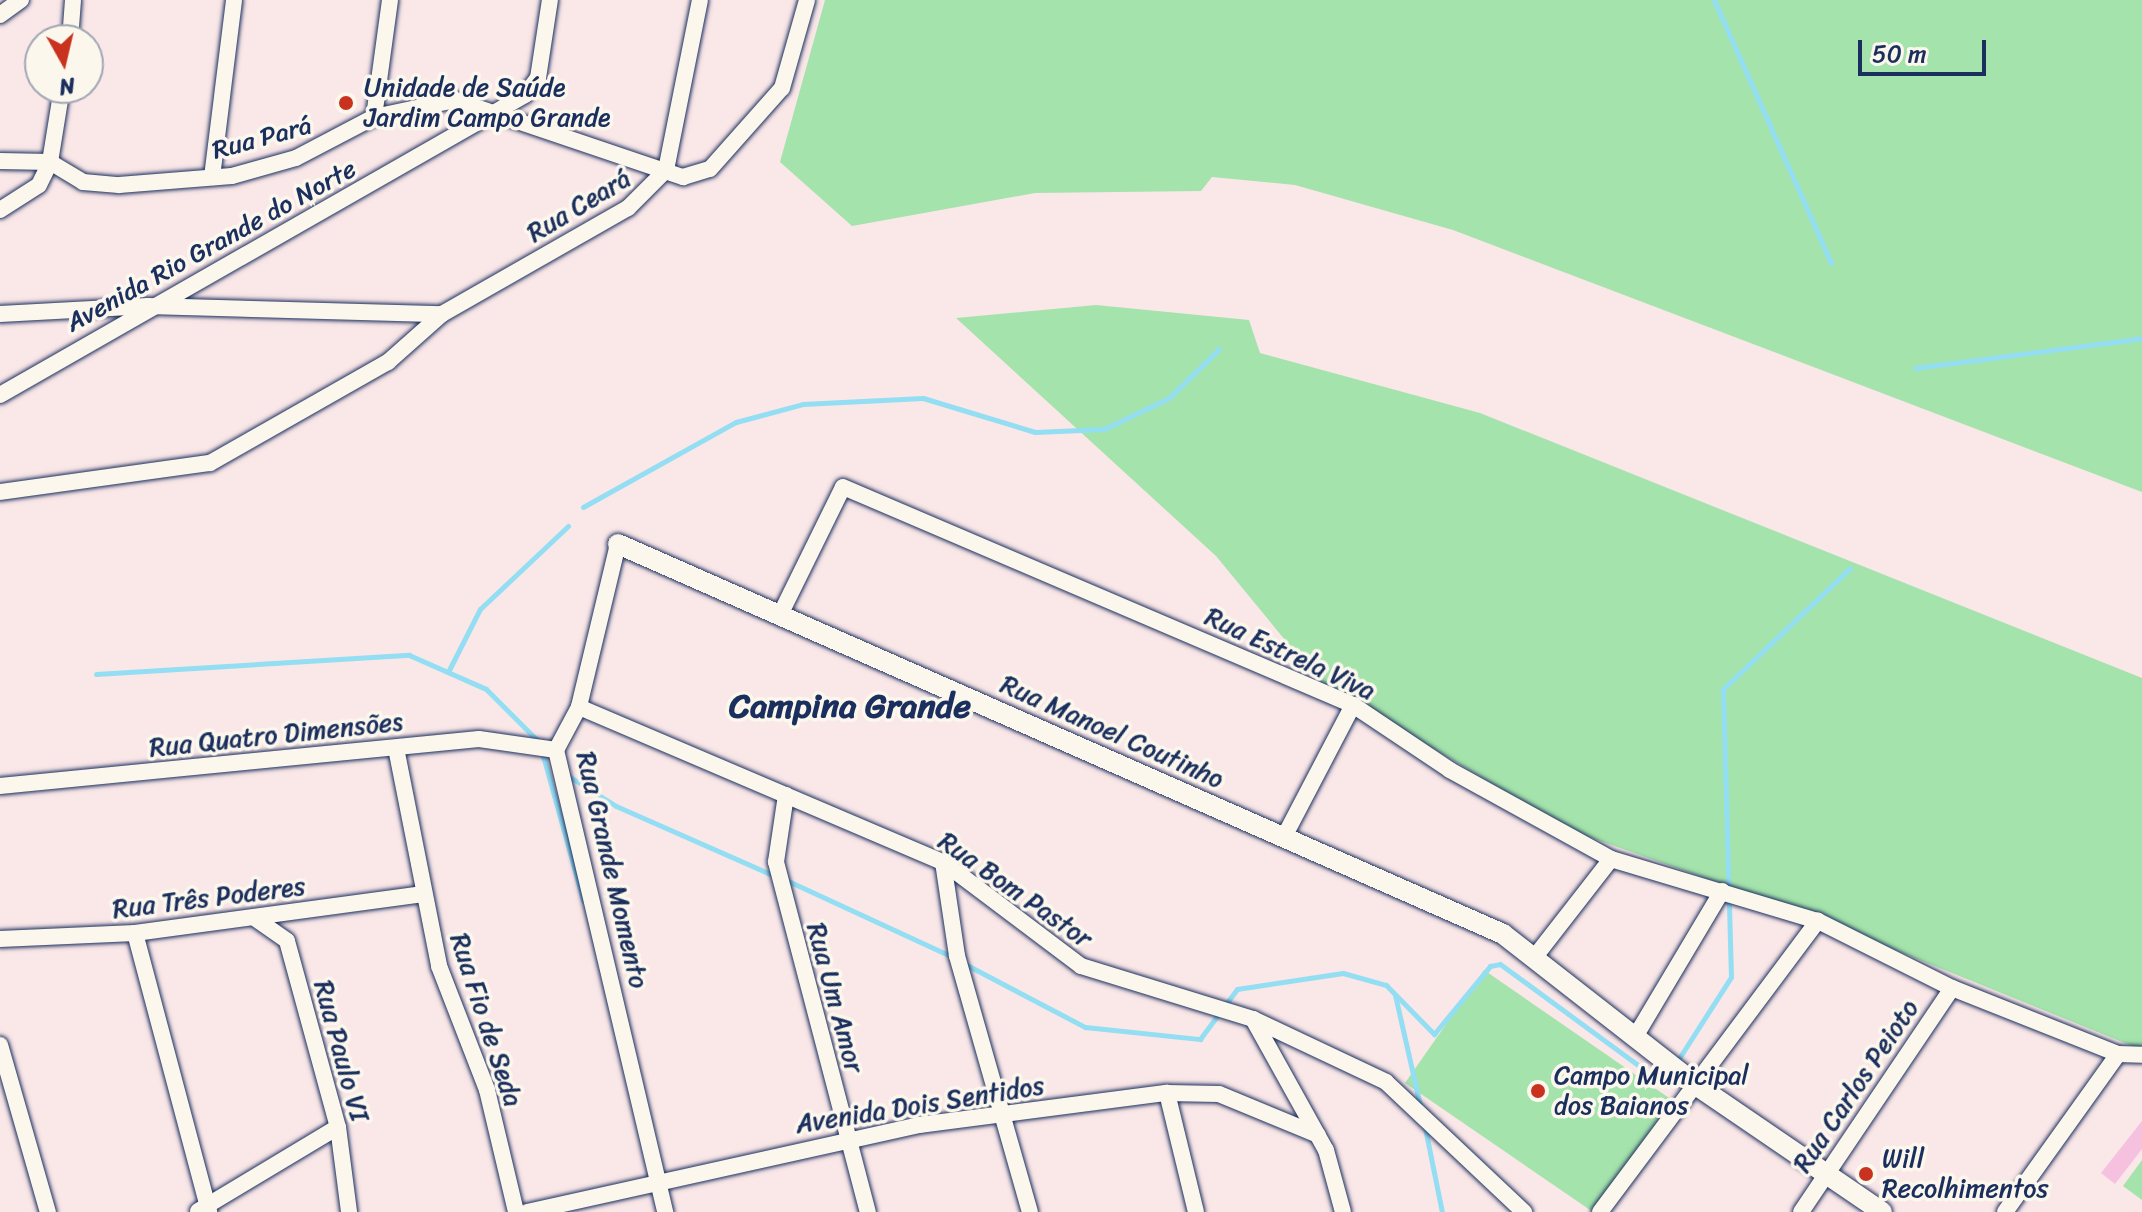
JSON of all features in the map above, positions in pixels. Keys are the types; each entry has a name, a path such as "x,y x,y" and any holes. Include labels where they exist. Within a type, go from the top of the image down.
{"street":[{"path":"0,15 21,0"},
{"path":"71,24 73,0"},
{"path":"212,177 234,0"},
{"path":"374,117 390,0"},
{"name":"Avenida Rio Grande do Norte","path":"0,395 148,306 500,113 538,78 550,0"},
{"name":"Rua Ceará","path":"0,492 210,463 388,362 442,314 628,208 666,170 700,0"},
{"name":"Rua Pará","path":"0,161 50,162 95,183 212,177 296,158 374,117 455,100 683,177 710,169 744,136 782,88 807,0"},
{"path":"0,210 39,185 50,162 59,104"},
{"path":"0,314 148,306 442,314"},
{"name":"Rua Estrela Viva","path":"781,613 843,487 1353,705 1450,770 1611,859 1818,921 1952,988 2118,1054 2142,1055"},
{"name":"Rua Manoel Coutinho","path":"618,544 781,613 1503,934 1696,1085 1882,1212"},
{"name":"Rua Grande Momento","path":"618,544 579,707 556,750 660,1178 665,1212"},
{"path":"1284,837 1353,705"},
{"name":"Rua Bom Pastor","path":"579,707 943,862 1081,966 1253,1019 1386,1082 1524,1212"},
{"name":"Rua Quatro Dimensões","path":"0,786 479,739 556,750"},
{"name":"Rua Fio de Seda","path":"396,748 439,966 487,1090 516,1212"},
{"name":"Rua Um Amor","path":"786,795 776,862 868,1212"},
{"path":"1534,958 1611,859"},
{"path":"943,862 957,956 1030,1212"},
{"path":"1635,1037 1722,891"},
{"name":"Rua Três Poderes","path":"0,939 135,933 423,894"},
{"name":"Rua Paulo VI","path":"256,919 287,941 338,1127 349,1212"},
{"path":"1600,1212 1818,921"},
{"path":"135,933 204,1209 338,1127"},
{"name":"Rua Carlos Peioto","path":"1801,1212 1825,1172 1952,988"},
{"path":"1253,1019 1318,1135 1343,1212"},
{"path":"0,1045 48,1212"},
{"path":"2005,1212 2118,1054"},
{"path":"1167,1093 1196,1212"},
{"name":"Avenida Dois Sentidos","path":"527,1212 660,1178 848,1139 1000,1114 1167,1093 1219,1094 1318,1135"}],"green space":[{"path":"825,0 2142,0 2142,492 1453,230 1295,185 1212,177 1201,191 1035,193 852,226 780,162"},
{"path":"1096,305 1249,320 1260,353 1480,413 2142,678 2142,1050 1804,913 1572,831 1318,680 1216,556 956,318"},
{"name":"Campo Municipal dos Baianos","path":"1484,970 1672,1100 1593,1212 1405,1083"},
{"path":"2142,1160 2142,1200 2123,1186"}],"building":[{"path":"2142,1121 2142,1149 2115,1184 2101,1173"}],"waterway":[{"path":"1714,0 1831,263"},
{"path":"1915,368 2142,338"},
{"path":"583,507 736,422 803,404 923,398 1035,432 1104,429 1169,398 1219,349"},
{"path":"449,670 480,609 568,526"},
{"path":"1676,1063 1731,977 1723,689 1850,568"},
{"path":"96,674 409,655 486,689 540,743"},
{"path":"542,752 583,900"},
{"path":"567,775 616,806 777,877"},
{"path":"786,880 955,958"},
{"path":"963,963 1085,1027 1200,1039 1237,989 1343,973 1386,985 1434,1034 1490,966 1500,964 1657,1079 1670,1071"},
{"path":"1395,995 1421,1109"},
{"path":"1424,1123 1442,1212"}],"place":[{"name":"Unidade de Saúde Jardim Campo Grande","path":"346,103"},
{"name":"Campo Municipal dos Baianos","path":"1538,1091"},
{"name":"Will Recolhimentos","path":"1866,1174"}],"district":[{"name":"Campina Grande","path":"850,707"}]}
